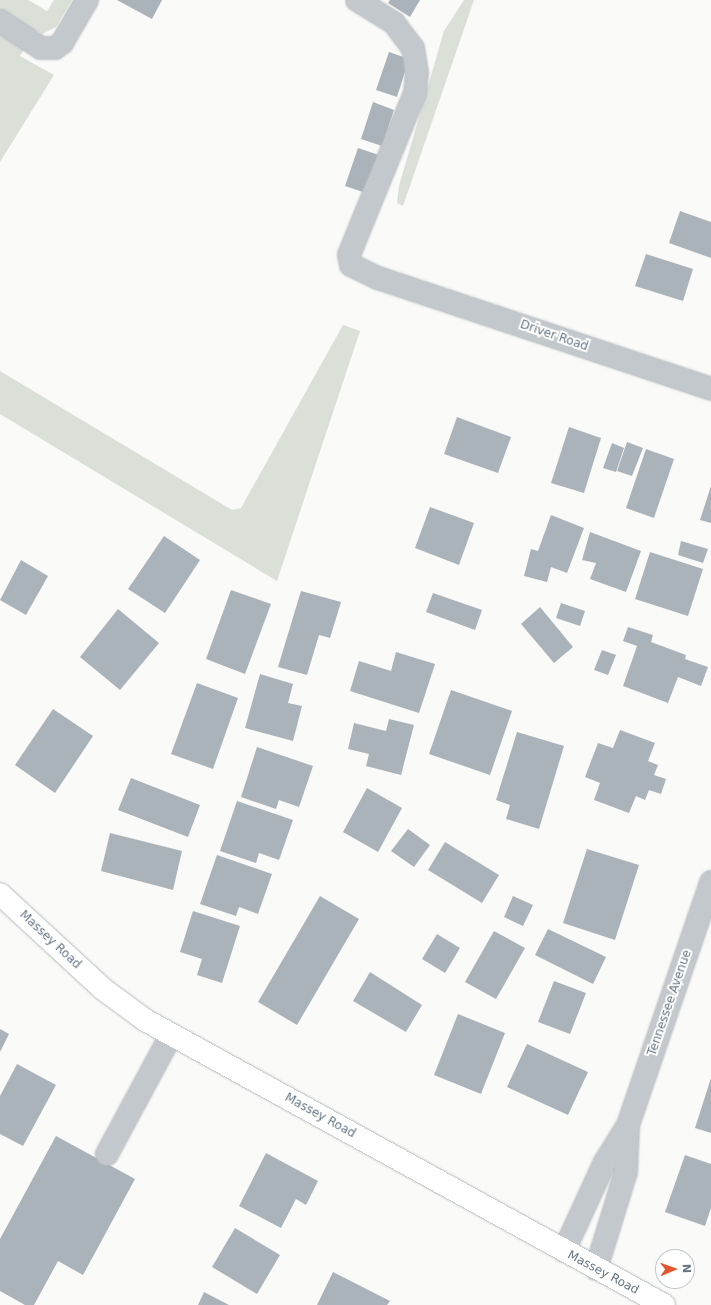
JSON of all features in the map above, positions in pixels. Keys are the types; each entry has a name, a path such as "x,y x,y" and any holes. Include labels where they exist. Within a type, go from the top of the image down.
{"main road":[{"name":"Massey Road","path":"0,894 103,989 127,1008 171,1035 564,1252 664,1305"}],"street":[{"path":"0,21 41,48 55,48 62,43 87,0"},
{"name":"Driver Road","path":"357,0 394,23 412,48 417,72 415,93 349,255 351,265 360,271 711,389"},
{"name":"Tennessee Avenue","path":"564,1252 605,1162 628,1125 711,882"},
{"path":"107,1154 171,1035"},
{"name":"Tennessee Avenue","path":"596,1269 626,1172 628,1125"}],"shaded area":[{"path":"0,0 28,0 47,11 54,0 72,0 56,27 42,34 36,30 20,56 54,75 0,162"},
{"path":"464,0 474,0 403,206 397,203 399,186 444,31"},
{"path":"343,325 360,331 277,581 0,414 0,371 232,510 241,508"}],"building":[{"path":"117,0 162,0 152,19"},
{"path":"390,0 420,0 410,17 388,3"},
{"path":"389,52 409,59 397,97 376,90"},
{"path":"373,102 394,110 382,146 361,139"},
{"path":"358,148 379,155 366,193 345,186"},
{"path":"680,211 711,222 711,258 669,243"},
{"path":"646,254 693,269 683,301 635,286"},
{"path":"457,417 511,437 498,473 444,454"},
{"path":"569,427 601,438 584,493 551,483"},
{"path":"627,442 643,448 632,476 617,471"},
{"path":"612,443 624,448 616,472 603,468"},
{"path":"646,449 674,459 654,518 626,508"},
{"path":"711,486 711,523 700,520"},
{"path":"430,507 474,523 459,565 415,548"},
{"path":"551,515 584,528 567,573 551,567 547,582 524,576 531,549 538,551"},
{"path":"590,532 641,551 626,592 590,579 596,563 582,560"},
{"path":"164,536 200,560 165,613 128,589"},
{"path":"681,541 708,549 703,563 678,555"},
{"path":"650,552 703,569 688,616 635,599"},
{"path":"21,560 48,576 26,615 0,600"},
{"path":"231,590 271,604 245,674 206,659"},
{"path":"301,591 341,602 330,638 319,635 307,675 278,667"},
{"path":"433,593 482,610 475,630 426,612"},
{"path":"561,603 585,611 580,626 556,618"},
{"path":"540,607 573,647 554,663 521,624"},
{"path":"118,609 159,643 120,690 80,657"},
{"path":"628,627 653,635 651,642 686,655 685,659 708,667 701,686 678,677 668,703 623,686 637,646 623,641"},
{"path":"602,650 616,655 608,675 594,670"},
{"path":"396,652 435,664 419,713 350,691 359,661 391,671"},
{"path":"260,674 293,684 288,703 302,706 293,741 245,728"},
{"path":"197,683 238,698 213,769 171,754"},
{"path":"451,690 512,711 490,775 429,754"},
{"path":"53,709 93,736 55,793 15,765"},
{"path":"389,719 414,725 401,775 366,766 369,754 348,749 354,723 386,731"},
{"path":"620,730 655,743 648,761 658,765 654,775 666,779 661,794 649,790 645,800 636,796 629,813 594,800 600,783 585,777 598,743 613,748"},
{"path":"517,732 564,746 539,829 506,819 510,805 496,800"},
{"path":"257,747 313,766 299,807 279,800 276,809 241,797"},
{"path":"131,778 200,805 188,837 118,810"},
{"path":"367,788 402,808 378,852 343,832"},
{"path":"237,801 293,820 279,860 259,853 256,863 220,851"},
{"path":"408,829 430,845 414,867 391,851"},
{"path":"110,833 182,851 173,890 101,871"},
{"path":"445,842 499,875 482,903 428,870"},
{"path":"587,849 639,865 615,940 563,923"},
{"path":"217,855 272,874 258,914 239,907 236,916 200,904"},
{"path":"320,896 359,919 297,1025 258,1002"},
{"path":"513,896 533,905 523,926 504,917"},
{"path":"193,911 240,926 222,983 197,975 202,959 180,952"},
{"path":"548,929 606,957 593,984 535,955"},
{"path":"494,931 525,948 496,999 465,982"},
{"path":"437,934 460,948 445,973 422,959"},
{"path":"370,972 422,1005 406,1032 353,1001"},
{"path":"554,981 586,993 570,1034 538,1022"},
{"path":"458,1014 505,1033 481,1094 434,1075"},
{"path":"0,1029 9,1034 0,1052"},
{"path":"527,1044 588,1072 568,1115 507,1087"},
{"path":"17,1064 56,1085 23,1146 0,1134 0,1096"},
{"path":"711,1078 711,1133 695,1128"},
{"path":"56,1136 135,1179 83,1275 58,1261 34,1305 25,1305 0,1291 0,1239"},
{"path":"266,1153 318,1181 306,1205 296,1199 281,1228 239,1206"},
{"path":"685,1155 711,1164 711,1208 705,1226 665,1212"},
{"path":"235,1228 280,1255 257,1294 212,1267"},
{"path":"333,1272 390,1301 387,1305 317,1305"},
{"path":"204,1292 229,1305 198,1305"}]}
